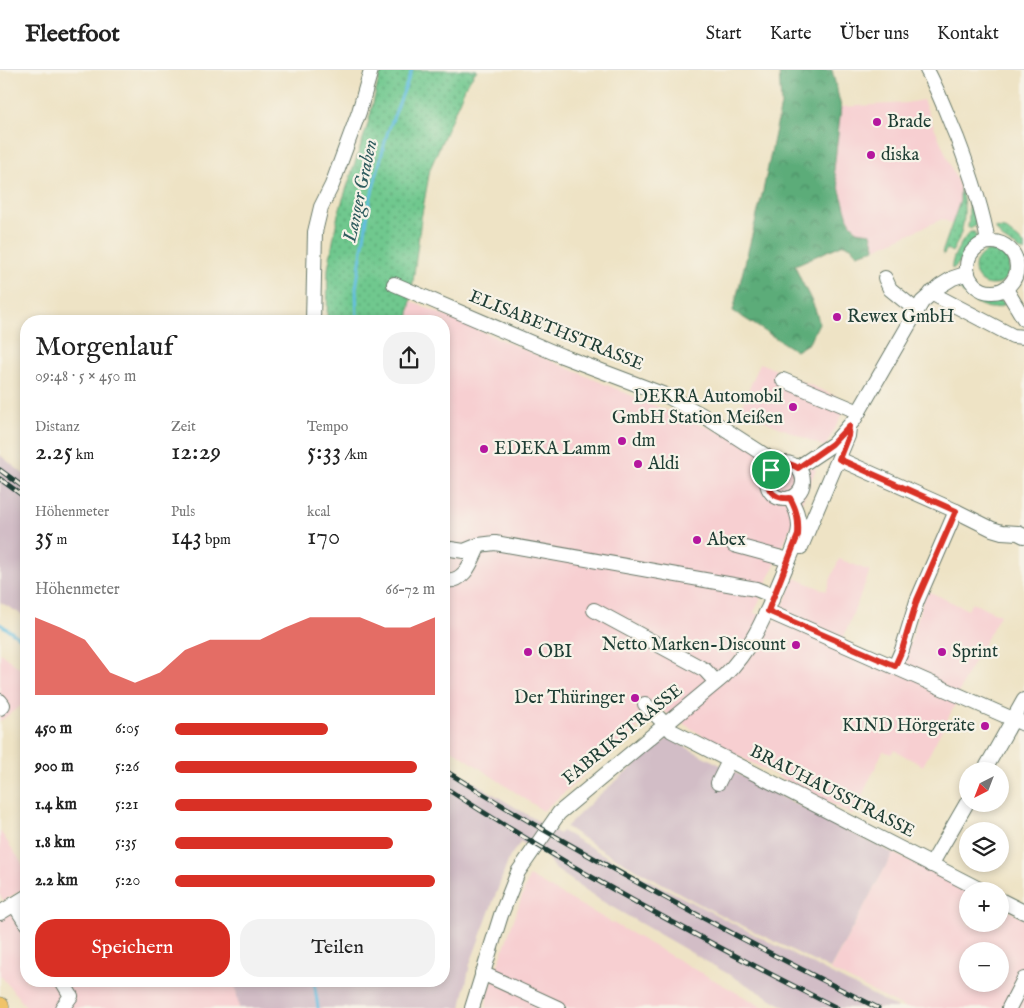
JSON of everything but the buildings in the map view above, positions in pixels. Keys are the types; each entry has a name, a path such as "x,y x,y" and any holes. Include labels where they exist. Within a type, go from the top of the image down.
{"street":[{"path":"313,315 315,232 321,207 332,185 359,112 371,70"},
{"path":"927,70 942,101 973,180 981,206 988,242"},
{"path":"988,242 997,242 1007,246 1021,263 1016,277 1006,289 994,292 980,290 972,282 968,274 968,260 971,252 988,242"},
{"path":"798,468 832,444 849,426 917,311 930,293 953,278 968,274"},
{"path":"885,278 890,290 917,311"},
{"name":"ELISABETHSTRASSE","path":"394,284 562,356 665,395 704,416 766,456 771,470"},
{"path":"1006,289 1024,319"},
{"path":"930,293 1013,336 1024,337"},
{"path":"783,380 859,412"},
{"path":"771,603 788,579 839,459 848,436 849,426"},
{"path":"839,459 992,529 1021,534"},
{"path":"786,463 798,468 803,479 798,493 790,498 778,497 769,488 768,477 771,470 780,464 786,463"},
{"name":"FABRIKSTRASSE","path":"472,1008 501,915 518,872 558,813 716,682 751,644 771,603 798,535 798,516 790,498"},
{"path":"895,666 902,650 917,600 956,511"},
{"path":"450,550 464,551 479,544 495,543 756,589 771,603 895,666 1019,722"},
{"path":"450,580 456,579 463,574 470,565 479,544"},
{"path":"734,545 789,560"},
{"path":"594,610 705,670 716,682"},
{"path":"990,762 1019,722 1024,700"},
{"path":"0,701 3,705 0,708"},
{"name":"BRAUHAUSSTRASSE","path":"645,704 672,731 965,882"},
{"path":"718,782 729,761"},
{"path":"931,865 961,812"},
{"path":"0,913 20,900"},
{"path":"1009,904 1024,912"},
{"path":"482,973 558,1008"},
{"path":"1009,1008 1024,979"},
{"path":"62,1008 71,996 66,987"}],"shaded area":[{"path":"923,100 960,188 960,201 953,224 942,219 875,249 871,233 856,231 848,218 834,170 841,107 906,103"},
{"path":"411,301 444,315 409,315"},
{"path":"450,318 684,418 816,469 754,613 776,621 795,578 826,591 839,559 870,571 839,649 904,664 926,590 968,610 972,602 1000,615 963,682 956,703 923,766 894,750 891,754 883,751 853,815 719,746 660,709 543,811 450,748"},
{"path":"760,363 849,402 825,447 740,410"},
{"path":"0,455 20,471 20,614 0,602"},
{"path":"0,653 20,668 20,706 0,721"},
{"path":"668,738 893,853 830,969 707,908 603,851 566,827 598,796"},
{"path":"450,768 559,834 562,831 639,875 898,1008 787,1008 600,900 554,868 547,857 521,842 510,856 470,964 461,1008 239,1008 236,987 450,987"},
{"path":"0,831 20,860 20,891 4,901 0,895"},
{"path":"893,853 959,885 959,932 1009,932 1009,911 1024,919 1024,1008 905,1008 830,970"},
{"path":"529,876 764,1008 486,1008 487,996"},
{"path":"20,906 20,987 236,987 239,1008 27,1008 0,975 0,918"}],"green space":[{"path":"381,70 477,70 466,85 430,169 421,219 409,315 327,315 328,269 338,214 368,124"},
{"path":"779,70 832,70 841,107 834,170 848,218 856,231 871,233 875,249 857,254 851,247 844,244 795,265 815,308 819,323 809,343 796,351 733,311 763,191 781,105"},
{"path":"963,182 967,183 972,199 976,226 970,228 968,227 968,198"},
{"path":"960,188 964,205 964,221 952,252 947,249 944,254 942,253 960,201"},
{"path":"995,228 1005,229 1024,244 1024,252 1002,238"},
{"path":"970,232 975,232 974,234 977,235 963,259 952,269 955,255"},
{"path":"992,251 1004,256 1009,268 1004,280 992,285 980,280 975,268 980,256"},
{"path":"959,286 1005,304 1000,307 989,308 968,298"}],"waterway":[{"name":"Langer Graben","path":"357,315 356,288 370,200 387,134 412,70"},
{"path":"0,624 20,638"},
{"path":"315,987 318,1008"}],"railway":[{"path":"0,470 20,485"},
{"path":"0,479 20,494"},
{"path":"450,774 658,894 878,1008"},
{"path":"450,791 540,847 637,903 837,1008"}],"place":[{"name":"Brade","path":"877,122"},
{"name":"diska","path":"871,155"},
{"name":"Rewex GmbH","path":"837,317"},
{"name":"DEKRA Automobil GmbH Station Meißen","path":"793,407"},
{"name":"dm","path":"622,441"},
{"name":"EDEKA Lamm","path":"484,449"},
{"name":"Aldi","path":"638,464"},
{"name":"Abex","path":"697,540"},
{"name":"Netto Marken-Discount","path":"796,645"},
{"name":"OBI","path":"528,652"},
{"name":"Sprint","path":"942,652"},
{"name":"Der Thüringer","path":"635,698"},
{"name":"KIND Hörgeräte","path":"985,726"}],"route":[{"path":"849,426 848,436 839,459 956,511 917,600 902,650 895,666 768,611 789,560 798,535 799,526 798,516 790,498 778,497 769,488 768,477 771,470 775,466 786,463 798,468 832,444 849,426"}]}
